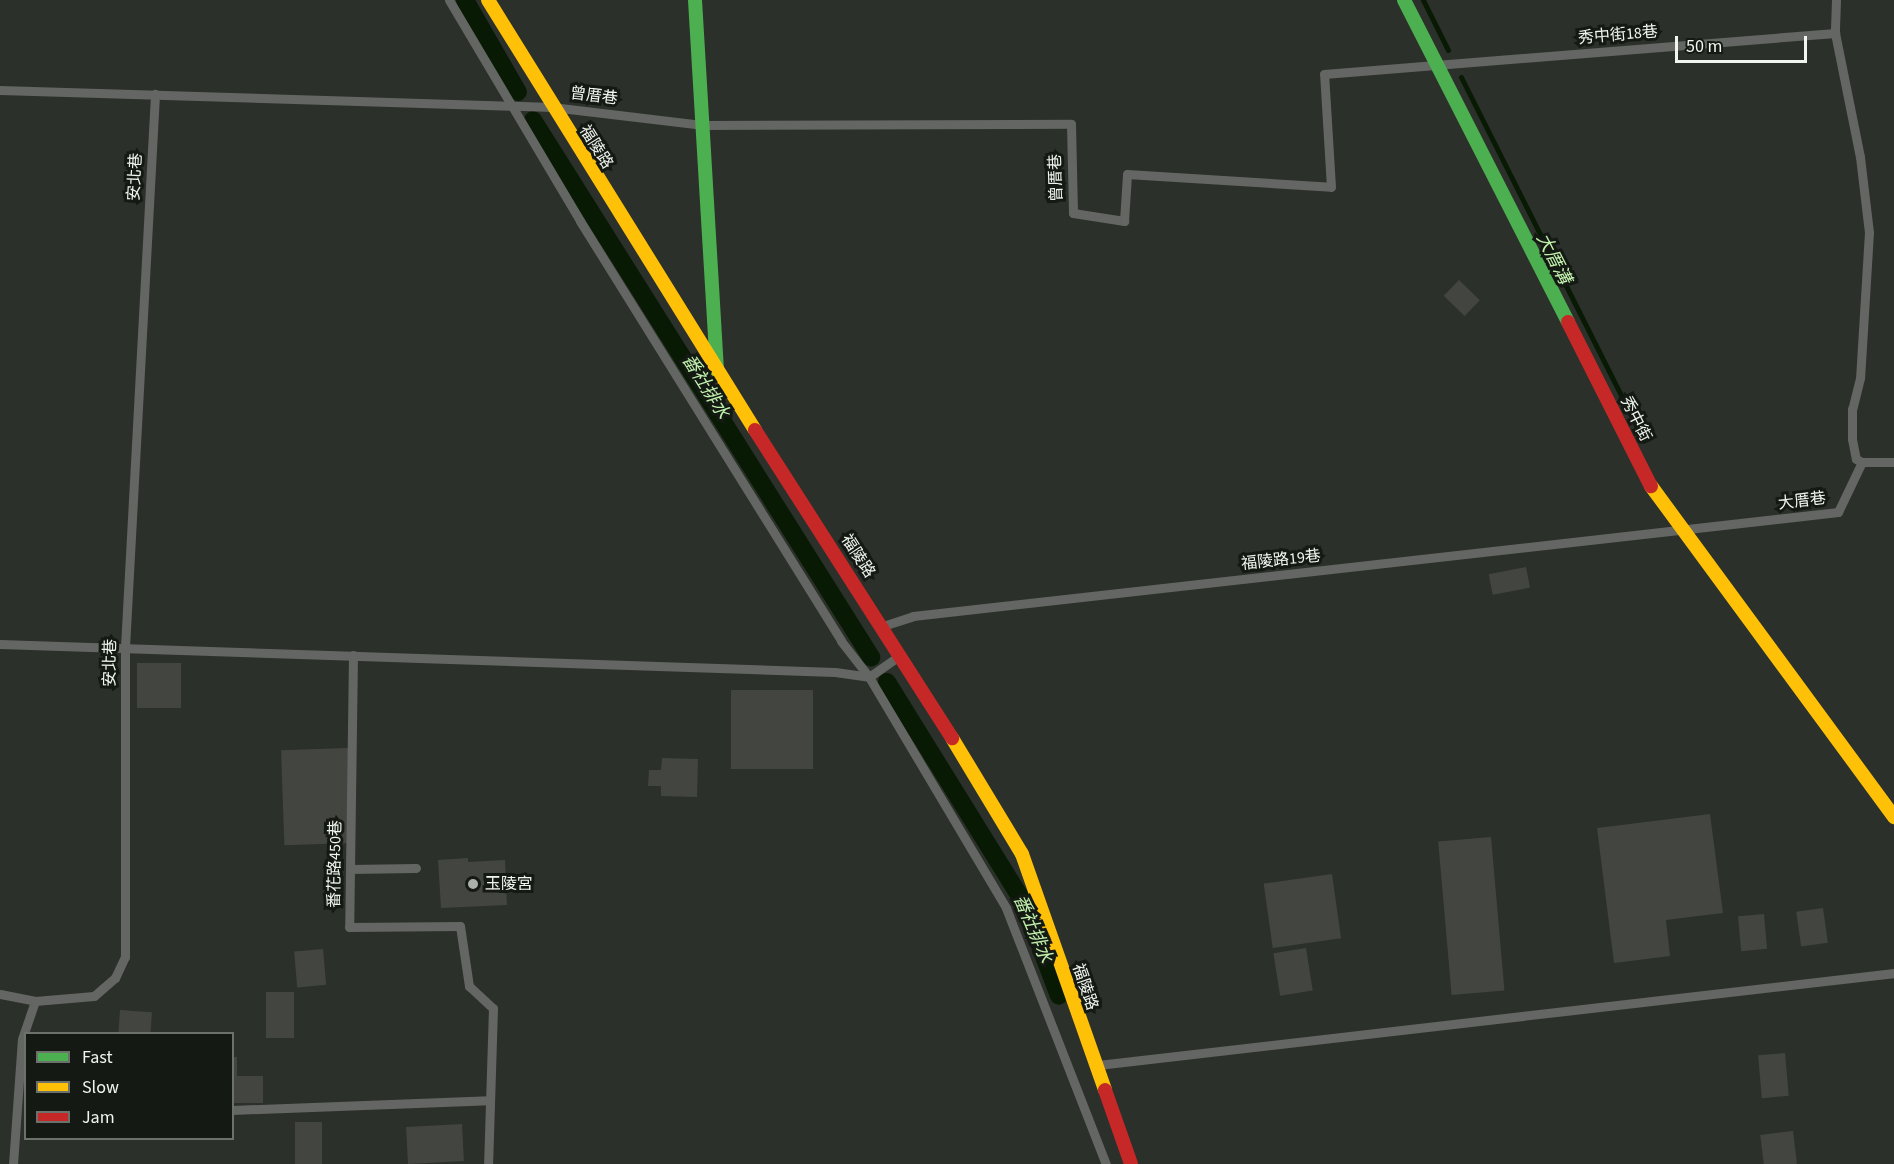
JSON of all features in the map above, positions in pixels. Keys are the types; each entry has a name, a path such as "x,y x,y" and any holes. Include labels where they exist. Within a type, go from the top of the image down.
{"street":[{"name":"福陵路","path":"488,0 717,371 884,626 1022,854 1093,1066 1131,1164"},
{"path":"695,0 717,371"},
{"name":"秀中街","path":"1404,0 1658,499 1894,817"}],"lane":[{"path":"449,0 514,106 580,221 712,426 841,641 868,676 1006,908 1106,1164"},
{"path":"1836,0 1835,33 1860,157 1869,232 1860,378 1852,409 1852,439 1856,459 1862,462 1894,462"},
{"name":"秀中街18巷","path":"1438,65 1835,33"},
{"name":"曾厝巷","path":"552,107 704,125 1071,124 1074,213 1124,221 1127,174 1331,187 1324,74 1438,65"},
{"path":"0,90 552,107"},
{"name":"安北巷","path":"0,994 35,1001 94,996 115,978 125,957 125,647 155,94"},
{"name":"大厝巷","path":"1683,531 1838,512 1862,462"},
{"name":"福陵路19巷","path":"884,626 913,616 1683,531"},
{"path":"0,644 868,676 900,655"},
{"name":"番花路450巷","path":"353,656 349,927 460,926 460,955 469,986 493,1008 488,1164"},
{"path":"350,869 416,868"},
{"path":"1093,1066 1894,973"},
{"path":"24,1032 35,1001"},
{"path":"13,1164 24,1033"},
{"path":"234,1110 489,1100"}],"building":[{"path":"1459,280 1480,300 1465,316 1444,296"},
{"path":"1526,567 1530,588 1493,595 1489,574"},
{"path":"137,663 181,663 181,708 137,708"},
{"path":"731,690 813,690 813,769 731,769"},
{"path":"348,748 351,843 284,845 281,750"},
{"path":"662,758 698,759 697,797 661,796 661,786 648,786 649,770 661,770"},
{"path":"1710,814 1723,913 1666,920 1670,956 1614,963 1597,828"},
{"path":"1491,837 1504,990 1452,995 1438,842"},
{"name":"玉陵宮","path":"468,858 468,862 505,860 507,905 441,908 438,860"},
{"path":"1332,874 1341,938 1273,948 1264,884"},
{"path":"1823,908 1828,943 1801,946 1796,912"},
{"path":"1764,914 1767,949 1741,951 1738,916"},
{"path":"1306,948 1313,990 1280,996 1273,953"},
{"path":"323,949 326,985 297,987 294,952"},
{"path":"266,992 294,992 294,1038 266,1038"},
{"path":"120,1010 152,1012 151,1032 118,1032"},
{"path":"1785,1053 1789,1096 1762,1098 1758,1055"},
{"path":"234,1057 237,1057 237,1076 263,1076 263,1103 234,1103"},
{"path":"295,1122 322,1122 322,1164 295,1164"},
{"path":"462,1124 464,1161 408,1164 406,1127"},
{"path":"1793,1131 1797,1164 1764,1164 1760,1135"}],"waterway":[{"name":"番社排水","path":"465,0 518,92"},
{"name":"大厝溝","path":"1423,0 1448,50"},
{"name":"大厝溝","path":"1461,77 1644,441"},
{"name":"番社排水","path":"533,120 871,657"},
{"name":"番社排水","path":"887,682 1024,903 1059,996"}],"traffic: fast":[{"path":"695,0 717,371"},
{"path":"1404,0 1568,322"}],"traffic: slow":[{"path":"488,0 755,430"},
{"path":"1651,486 1894,817"},
{"path":"952,738 1022,854 1105,1090"}],"traffic: jam":[{"path":"1568,322 1651,486"},
{"path":"755,430 952,738"},
{"path":"1105,1090 1131,1164"}],"place":[{"name":"玉陵宮","path":"473,884"}]}
